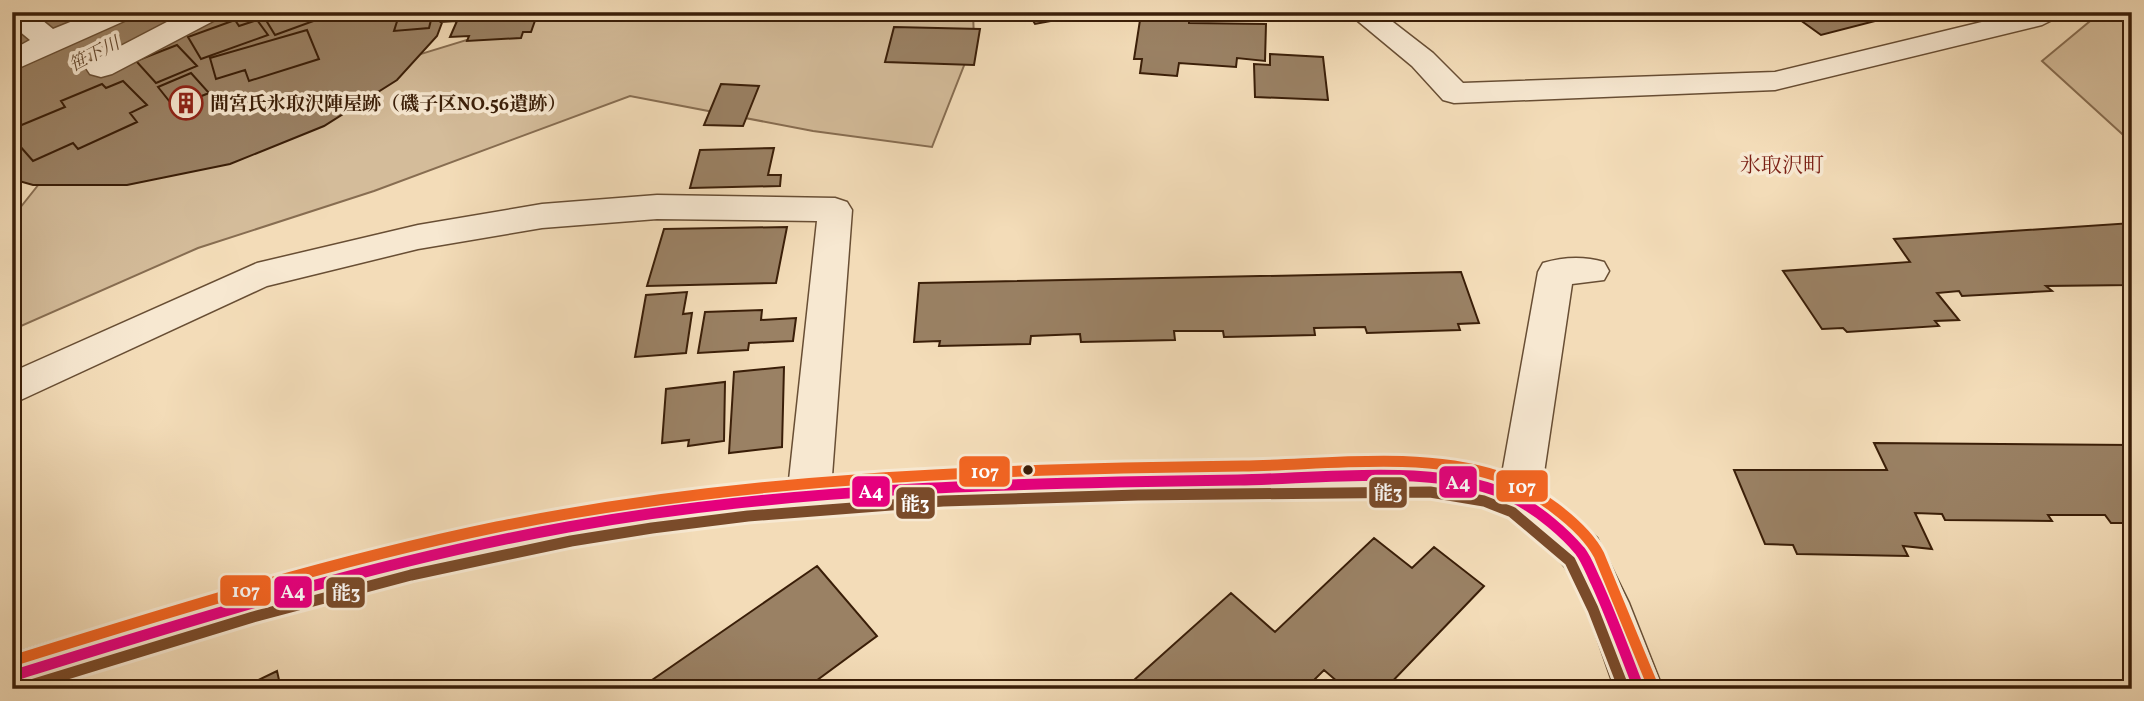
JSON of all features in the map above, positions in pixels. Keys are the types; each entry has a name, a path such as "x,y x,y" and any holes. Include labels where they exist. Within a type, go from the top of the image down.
{"street":[{"path":"14,12 50,41"},
{"path":"12,62 50,41 121,12"},
{"path":"100,68 209,12"},
{"path":"1361,12 1425,64 1454,93 1774,81 1993,19 2032,19 2046,12"},
{"path":"12,389 257,276 418,237 542,216 657,207 835,210 809,495"},
{"path":"1519,500 1556,272 1591,271"},
{"path":"12,676 236,605 443,552 649,514 809,495 1031,484 1431,478 1489,487 1519,500 1581,552 1606,603 1639,689"}],"shaded area":[{"path":"558,12 973,12 974,40 932,147 813,131 630,96 374,191 198,248 12,330 12,218 39,184 202,121"},
{"path":"2101,12 2132,12 2132,143 2042,61"}],"building":[{"name":"間宮氏氷取沢陣屋跡（磯子区NO.56遺跡）","path":"12,12 446,12 437,36 397,80 324,126 230,164 127,185 33,185 12,179"},
{"path":"261,12 328,12 330,15 275,35"},
{"path":"400,12 433,12 429,28 394,31"},
{"path":"446,12 538,12 531,32 523,32 521,38 467,41 469,36 450,37 457,21 441,22"},
{"path":"1028,12 1079,12 1065,15 1067,18 1035,24"},
{"path":"1151,12 1189,13 1189,23 1266,24 1265,61 1237,58 1236,67 1179,63 1177,76 1140,73 1142,59 1134,59 1140,20 1150,21"},
{"path":"1789,12 1910,12 1821,35"},
{"path":"235,20 239,26 257,20 268,35 201,59 188,37"},
{"path":"894,27 980,29 974,65 885,62"},
{"path":"307,30 319,59 249,81 245,70 216,79 210,58"},
{"path":"177,45 197,66 156,83 136,61"},
{"path":"1270,54 1323,57 1328,100 1255,97 1254,64 1270,65"},
{"path":"191,73 209,93 174,107 158,87"},
{"path":"123,81 147,105 130,113 137,122 78,149 73,143 33,161 12,137 12,129 65,107 61,101 102,84 106,88"},
{"path":"721,84 759,86 743,126 704,125"},
{"path":"774,148 768,175 781,175 780,186 690,188 700,150"},
{"path":"2132,223 2132,285 2046,286 2052,291 1962,296 1959,291 1937,293 1959,320 1935,321 1939,326 1847,332 1843,328 1822,329 1783,271 1910,262 1894,239"},
{"path":"787,227 776,283 647,286 664,229"},
{"path":"1461,272 1479,323 1458,324 1460,330 1367,333 1365,327 1314,328 1315,335 1224,337 1223,331 1174,331 1175,340 1081,342 1080,334 1031,336 1030,344 939,346 940,341 914,342 919,283"},
{"path":"687,292 683,314 692,313 686,353 635,357 646,295"},
{"path":"762,310 761,320 796,318 793,341 749,343 748,350 698,353 705,312"},
{"path":"784,367 782,447 729,453 734,372"},
{"path":"725,382 724,441 688,446 689,440 662,443 666,389"},
{"path":"1874,443 2132,445 2132,523 2111,523 2105,515 2048,515 2052,521 1945,520 1942,514 1915,513 1932,549 1903,546 1908,556 1797,554 1793,545 1765,544 1734,470 1887,470"},
{"path":"1374,538 1412,568 1434,547 1484,586 1385,689 1346,689 1324,670 1305,689 1124,689 1231,593 1275,632"},
{"path":"817,566 877,636 805,689 639,689"},
{"path":"277,671 281,689 240,689"}],"transit line":[{"name":"107","path":"12,661 217,598 355,560 495,528 650,500 735,489 906,475 1078,468 1391,463 1465,468 1497,476 1524,487 1570,523 1593,544 1599,555 1621,603 1652,684"},
{"name":"A4","path":"12,676 357,574 497,541 653,513 911,489 1083,482 1392,477 1463,482 1493,489 1525,504 1560,531 1587,562 1639,689"},
{"name":"能3","path":"18,689 253,617 411,575 571,541 652,528 748,516 943,501 1138,495 1430,492 1484,501 1512,512 1570,561 1593,609 1624,689"}],"place":[{"name":"間宮氏氷取沢陣屋跡（磯子区NO.56遺跡）","path":"186,103"}],"district":[{"name":"氷取沢町","path":"1782,165"}],"water label":[{"name":"笹下川","path":"94,54"}]}
